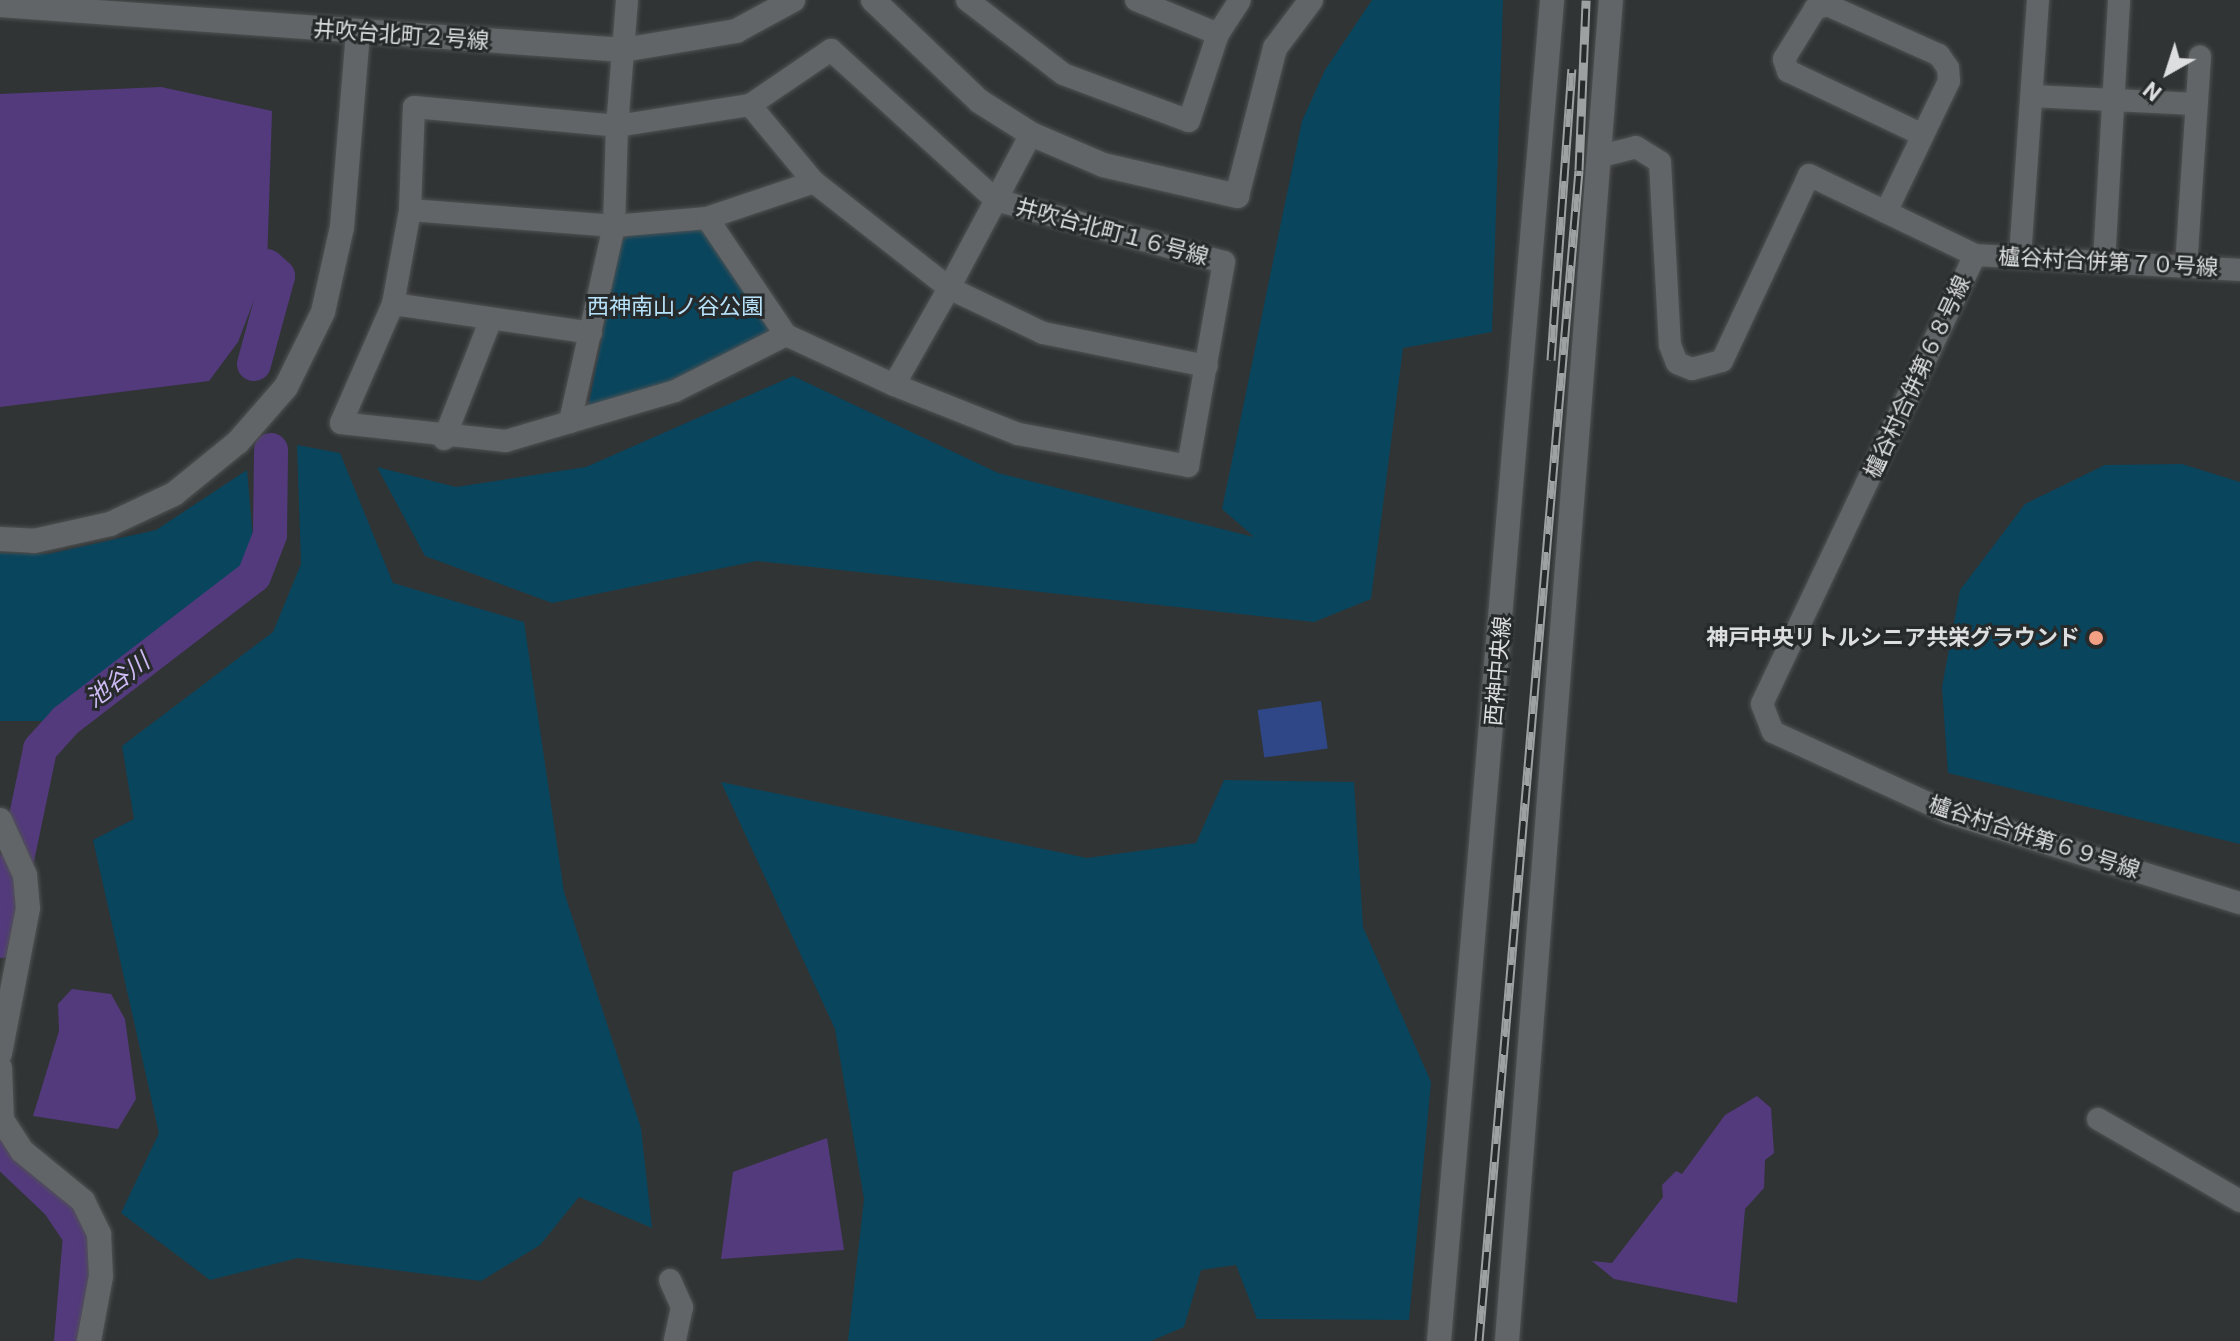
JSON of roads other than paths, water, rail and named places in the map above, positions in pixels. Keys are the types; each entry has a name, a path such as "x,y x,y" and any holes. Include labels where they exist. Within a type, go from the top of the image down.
{"street":[{"path":"570,422 614,226 617,126 627,0"},
{"name":"井吹台北町２号線","path":"0,5 623,50 736,31 793,0"},
{"path":"873,0 979,101 1031,134 1103,165 1237,196 1275,48 1311,0"},
{"path":"967,0 1063,74 1189,121 1218,34 1240,0"},
{"path":"1136,0 1218,34"},
{"name":"西神中央線","path":"1439,1341 1552,0"},
{"path":"1507,1341 1611,0"},
{"path":"2020,257 2038,0"},
{"path":"2104,262 2116,102 2119,0"},
{"path":"1886,212 1949,81 1939,55 1827,5 1815,9 1784,59 1788,71 1923,135"},
{"path":"0,539 34,541 110,524 174,494 238,442 286,387 323,312 342,227 358,32"},
{"path":"786,335 675,391 506,441 444,439 341,423 393,304 410,210 414,107 617,126 750,105 831,50 996,200"},
{"path":"2186,267 2200,56"},
{"path":"2032,96 2195,104"},
{"path":"750,105 814,182 949,288 1043,333 1207,366"},
{"name":"井吹台北町１６号線","path":"996,200 1224,262 1188,466 1018,434 894,385 1031,134"},
{"name":"櫨谷村合併第６８号線","path":"1601,156 1636,147 1660,162 1667,183 1670,345 1677,363 1692,369 1722,361 1809,175 1975,255 1762,704"},
{"path":"410,210 614,226 707,218 814,182"},
{"path":"707,218 786,335 894,385"},
{"name":"櫨谷村合併第７０号線","path":"1975,255 2240,270"},
{"path":"393,304 591,333"},
{"path":"444,439 491,319"},
{"name":"櫨谷村合併第６９号線","path":"1762,704 1773,732 1949,813 2240,903"},
{"path":"0,820 25,875 28,908 0,1053"},
{"path":"0,1068 2,1120 22,1151 83,1201 99,1234 101,1276 89,1341"},
{"path":"1430,1341 1462,1073"},
{"path":"1518,1341 1529,1076"},
{"path":"2098,1119 2240,1201"},
{"path":"670,1280 682,1307 675,1341"}],"waterway":[{"name":"池谷川","path":"254,364 278,276 267,266"},
{"name":"池谷川","path":"0,941 40,749 65,721 254,576 270,535 271,450"},
{"name":"池谷川","path":"0,1148 58,1203 80,1236 71,1341"}],"railway":[{"path":"1479,1341 1579,170 1586,0"},
{"path":"1551,360 1572,69"}],"place":[{"name":"神戸中央リトルシニア共栄グラウンド","path":"2096,638"}],"park label":[{"name":"西神南山ノ谷公園","path":"675,307"}]}
